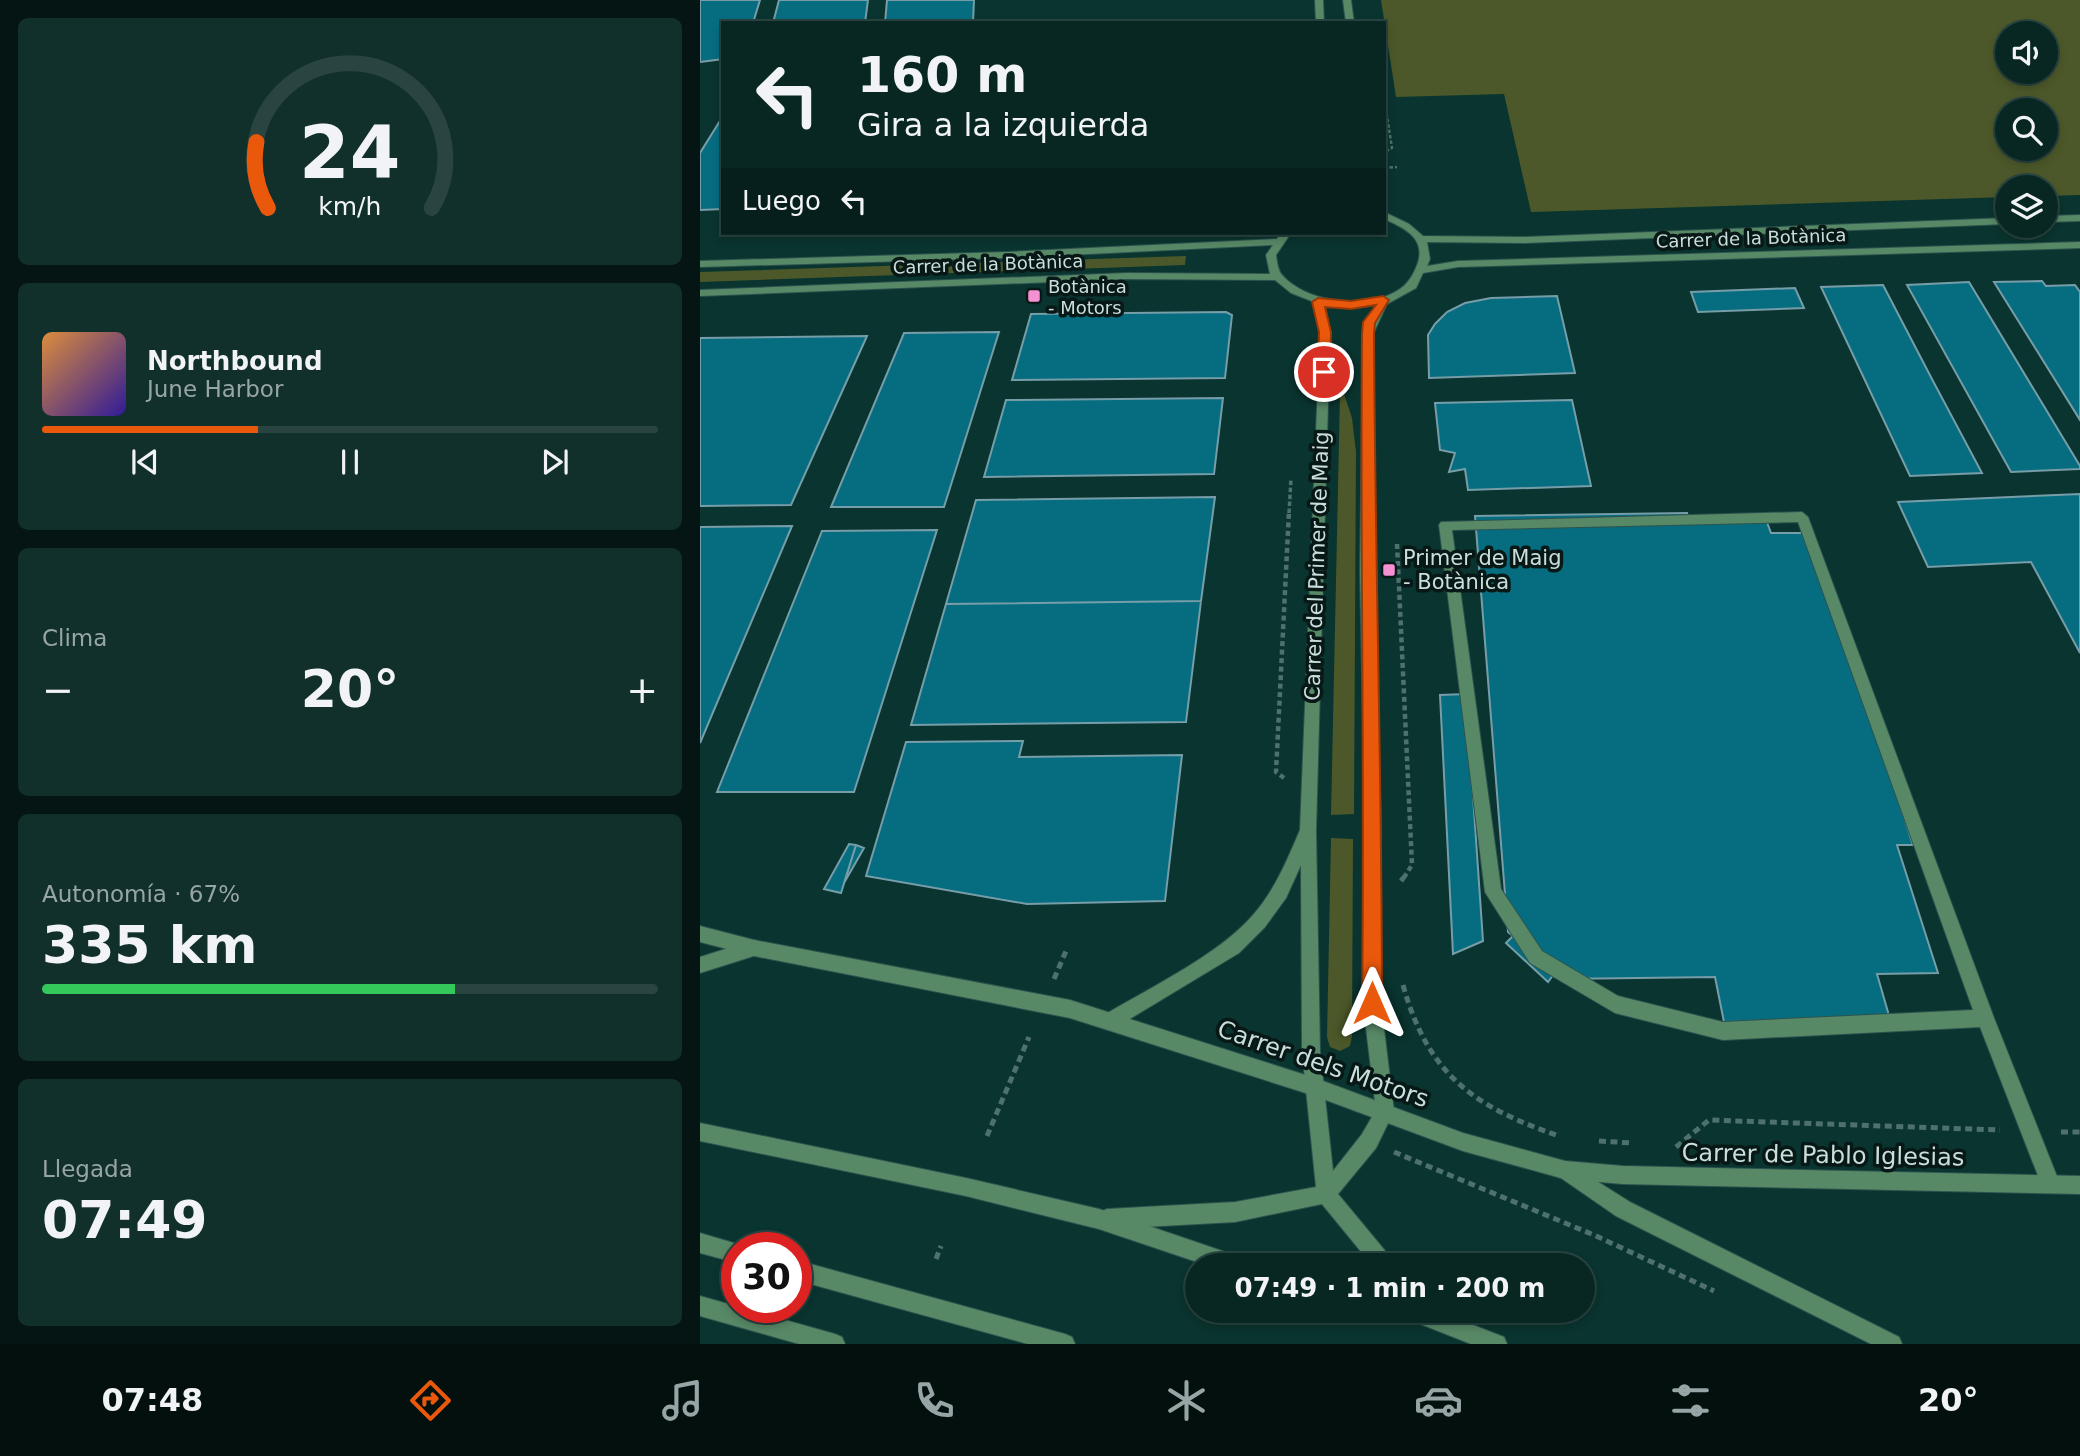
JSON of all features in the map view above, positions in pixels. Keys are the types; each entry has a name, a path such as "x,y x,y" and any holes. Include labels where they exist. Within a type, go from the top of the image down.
{"street":[{"path":"1319,0 1320,21"},
{"path":"1347,0 1350,21"},
{"path":"1284,235 1276,242 1272,258 1277,277 1294,292 1318,302 1351,305 1383,300 1409,287 1423,270 1426,254 1420,239 1400,221 1386,216"},
{"path":"2058,219 2080,218"},
{"name":"Carrer de la Botànica","path":"1420,239 1525,240 1995,221"},
{"name":"Carrer de la Botànica","path":"700,264 1007,256 1276,242"},
{"name":"Carrer de la Botànica","path":"1423,270 1458,264 2080,245"},
{"name":"Carrer de la Botànica","path":"700,293 1127,275 1277,277"},
{"path":"1099,1219 1235,1212 1326,1194 1369,1141 1385,1111 1372,1003 1373,830 1367,571 1368,334 1369,322 1380,310 1383,300"},
{"name":"Carrer del Primer de Maig","path":"1318,302 1323,312 1325,345 1308,831 1311,1051 1326,1194"},
{"path":"1985,1018 1723,1031 1615,1004 1536,957 1493,892 1445,525 1802,517 1985,1018 2051,1184"},
{"name":"Carrer del Primer de Maig","path":"1112,1020 1233,947 1259,920 1280,892 1308,831"},
{"name":"Carrer dels Motors","path":"700,934 754,948 1070,1009 1112,1020 1385,1111 1463,1142 1565,1170 1623,1209 1892,1344"},
{"path":"700,965 754,948"},
{"path":"700,1132 965,1187 1099,1219 1199,1253"},
{"name":"Carrer de Pablo Iglesias","path":"1565,1170 1622,1175 2080,1185"},
{"path":"1326,1194 1374,1253"},
{"path":"700,1243 721,1249"},
{"path":"812,1274 1065,1344"},
{"path":"700,1306 835,1344"},
{"path":"1446,1323 1497,1344"}],"path":[{"path":"1386,110 1392,148 1386,151"},
{"path":"1386,168 1397,167"},
{"path":"1292,470 1276,772 1292,785"},
{"path":"1395,890 1412,865 1397,542"},
{"path":"1054,980 1066,951"},
{"path":"1401,977 1407,1000 1434,1054 1470,1095 1527,1125 1567,1138"},
{"path":"987,1136 1029,1037"},
{"path":"1663,1146 1677,1147 1709,1119 2080,1132"},
{"path":"1595,1140 1636,1144"},
{"path":"1369,1141 1594,1235 1717,1292"},
{"path":"936,1259 941,1246"}],"green space":[{"path":"1381,0 2080,0 2080,195 2058,196 2058,175 1995,175 1995,197 1531,212 1504,94 1396,97"},
{"path":"1186,256 1185,265 700,282 700,272"},
{"path":"1340,394 1344,394 1352,418 1356,452 1354,814 1331,815"},
{"path":"1331,838 1353,839 1352,1036 1350,1046 1340,1051 1330,1047 1327,1037"}],"building":[{"path":"700,0 760,0 754,21 721,21 721,59 700,62"},
{"path":"779,0 868,0 865,21 774,21"},
{"path":"887,0 974,0 973,21 885,21"},
{"path":"721,119 721,209 700,210 700,153"},
{"path":"2042,281 2046,286 2075,285 2080,292 2080,420 1994,282"},
{"path":"1969,282 2080,469 2011,472 1907,285"},
{"path":"1883,285 1982,473 1910,476 1821,287"},
{"path":"1795,288 1804,308 1698,312 1691,292"},
{"path":"1557,296 1575,373 1429,378 1428,335 1447,312 1465,303 1491,298"},
{"path":"1226,312 1232,315 1225,378 1012,380 1031,314"},
{"path":"999,332 944,507 831,507 904,333"},
{"path":"867,336 791,505 700,506 700,338"},
{"path":"1223,398 1214,474 984,477 1006,400"},
{"path":"1572,400 1591,486 1468,490 1465,469 1449,472 1455,453 1440,450 1435,403"},
{"path":"2080,494 2080,653 2031,562 1928,567 1898,502"},
{"path":"1215,497 1201,601 946,604 976,500"},
{"path":"1687,513 1688,518 1765,517 1771,533 1812,533 1913,845 1897,845 1938,973 1877,974 1890,1019 1724,1022 1715,977 1560,979 1554,974 1548,982 1506,943 1513,936 1508,932 1475,516"},
{"path":"792,526 711,717 700,743 700,527"},
{"path":"937,530 854,792 717,792 822,531"},
{"path":"1201,601 1186,722 911,725 946,604"},
{"path":"1466,694 1483,941 1453,954 1440,695"},
{"path":"1023,741 1019,757 1182,755 1165,901 1027,904 866,876 906,742"},
{"path":"849,844 856,845 841,893 824,889"},
{"path":"856,845 864,848 844,883"}],"place":[{"name":"Botànica - Motors","path":"1034,296"},
{"name":"Primer de Maig - Botànica","path":"1389,570"}],"route":[{"path":"1324,372 1325,332 1323,312 1318,302 1351,305 1383,300 1380,310 1369,322 1368,334 1367,571 1373,830 1372,1003"}]}
